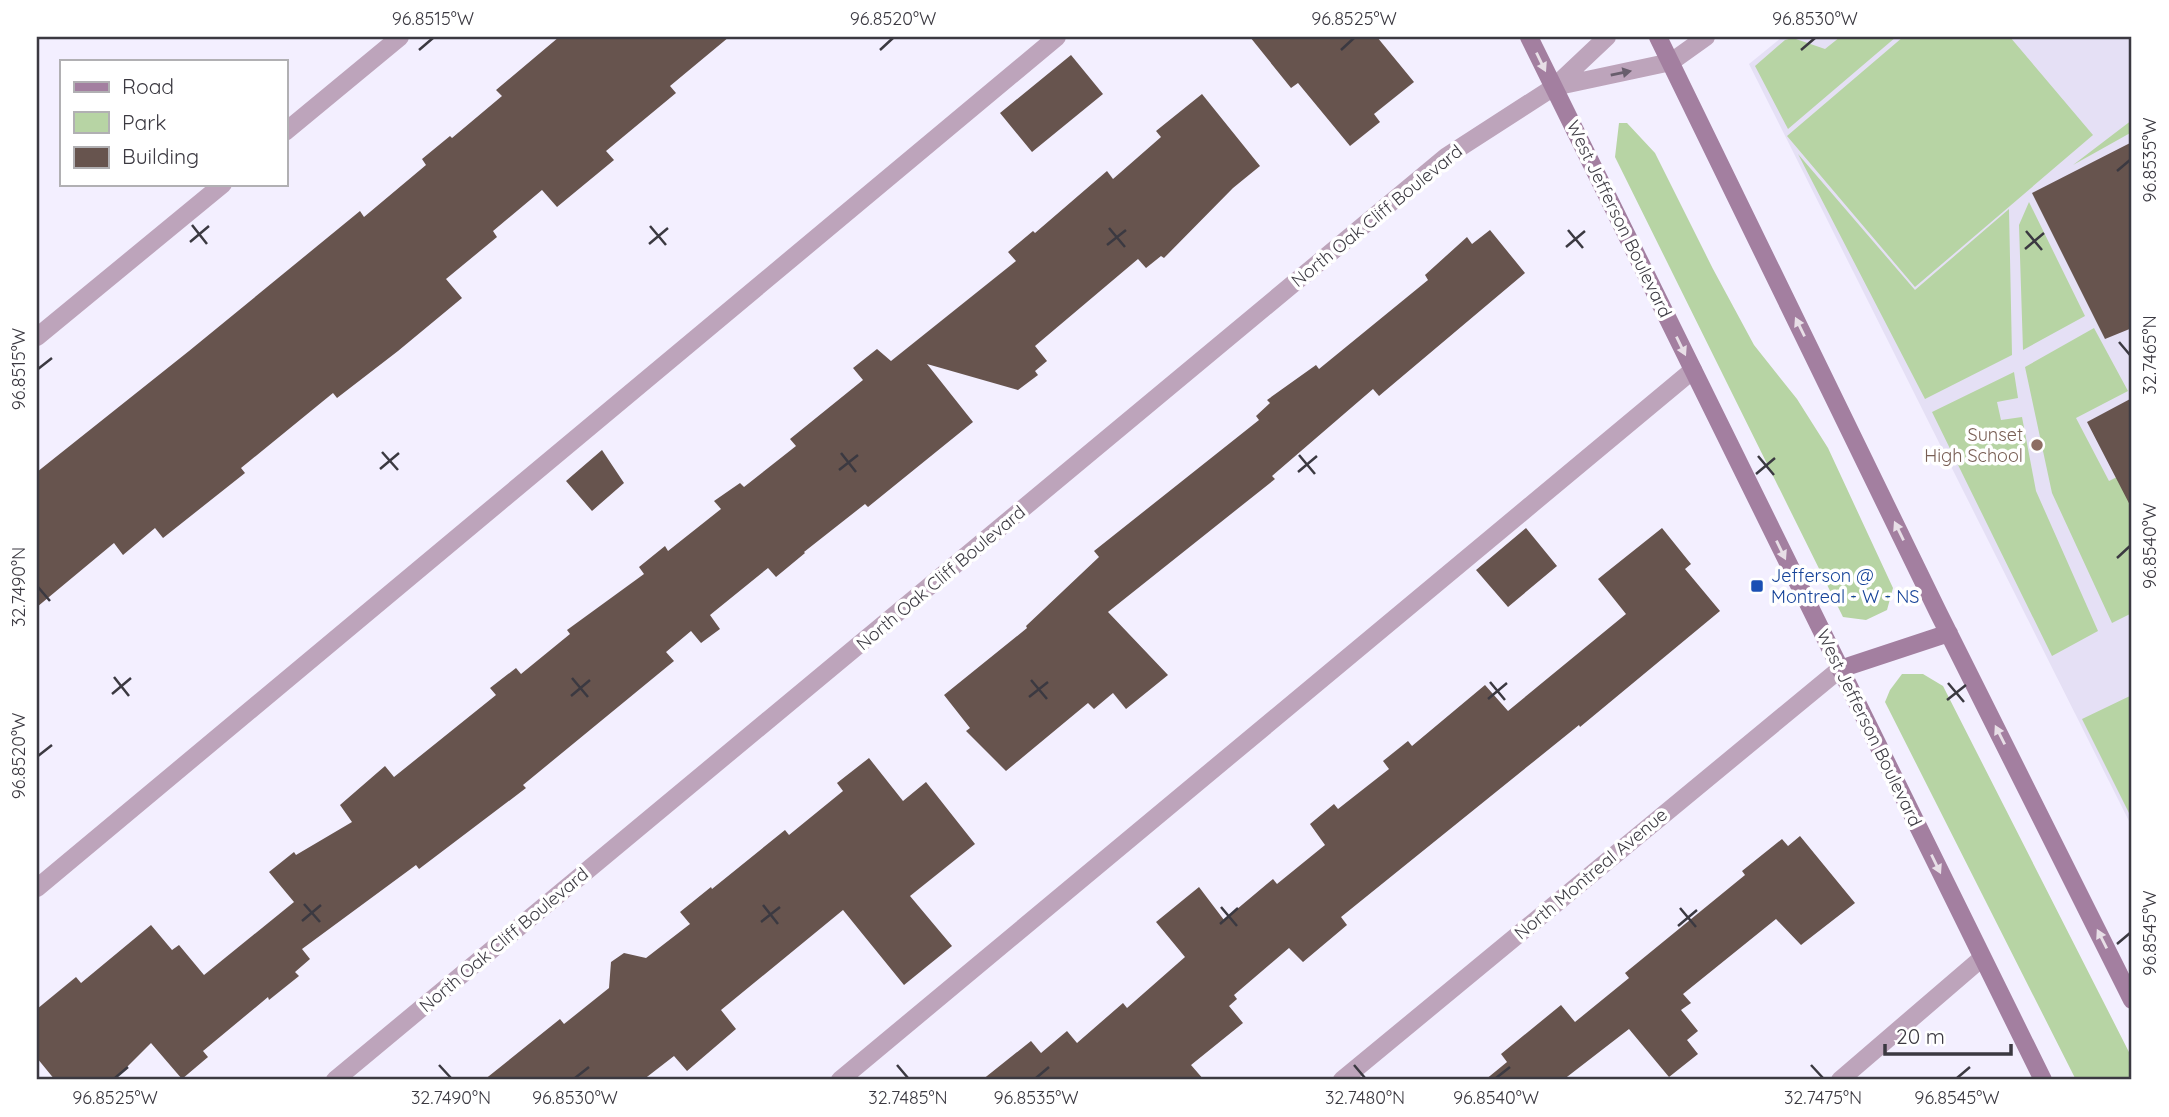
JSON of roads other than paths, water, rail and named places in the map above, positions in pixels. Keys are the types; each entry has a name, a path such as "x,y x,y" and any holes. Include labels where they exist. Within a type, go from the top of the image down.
{"main road":[{"name":"West Jefferson Boulevard","path":"1529,37 2043,1080"},
{"path":"1658,37 1949,633 2132,1000"},
{"path":"1840,669 1949,633"}],"street":[{"path":"287,130 400,37"},
{"path":"37,888 1057,37"},
{"name":"North Oak Cliff Boulevard","path":"335,1080 1447,156 1554,87 1607,37"},
{"name":"North Oak Cliff Boulevard","path":"1554,87 1671,62 1706,37"},
{"path":"37,337 221,186"},
{"path":"840,1080 1693,370"},
{"name":"North Montreal Avenue","path":"1342,1080 1840,669"},
{"path":"1840,1080 1982,958"}],"place":[{"name":"Sunset High School","path":"2037,445"},
{"name":"Jefferson @ Montreal - W - NS","path":"1757,586"}]}
